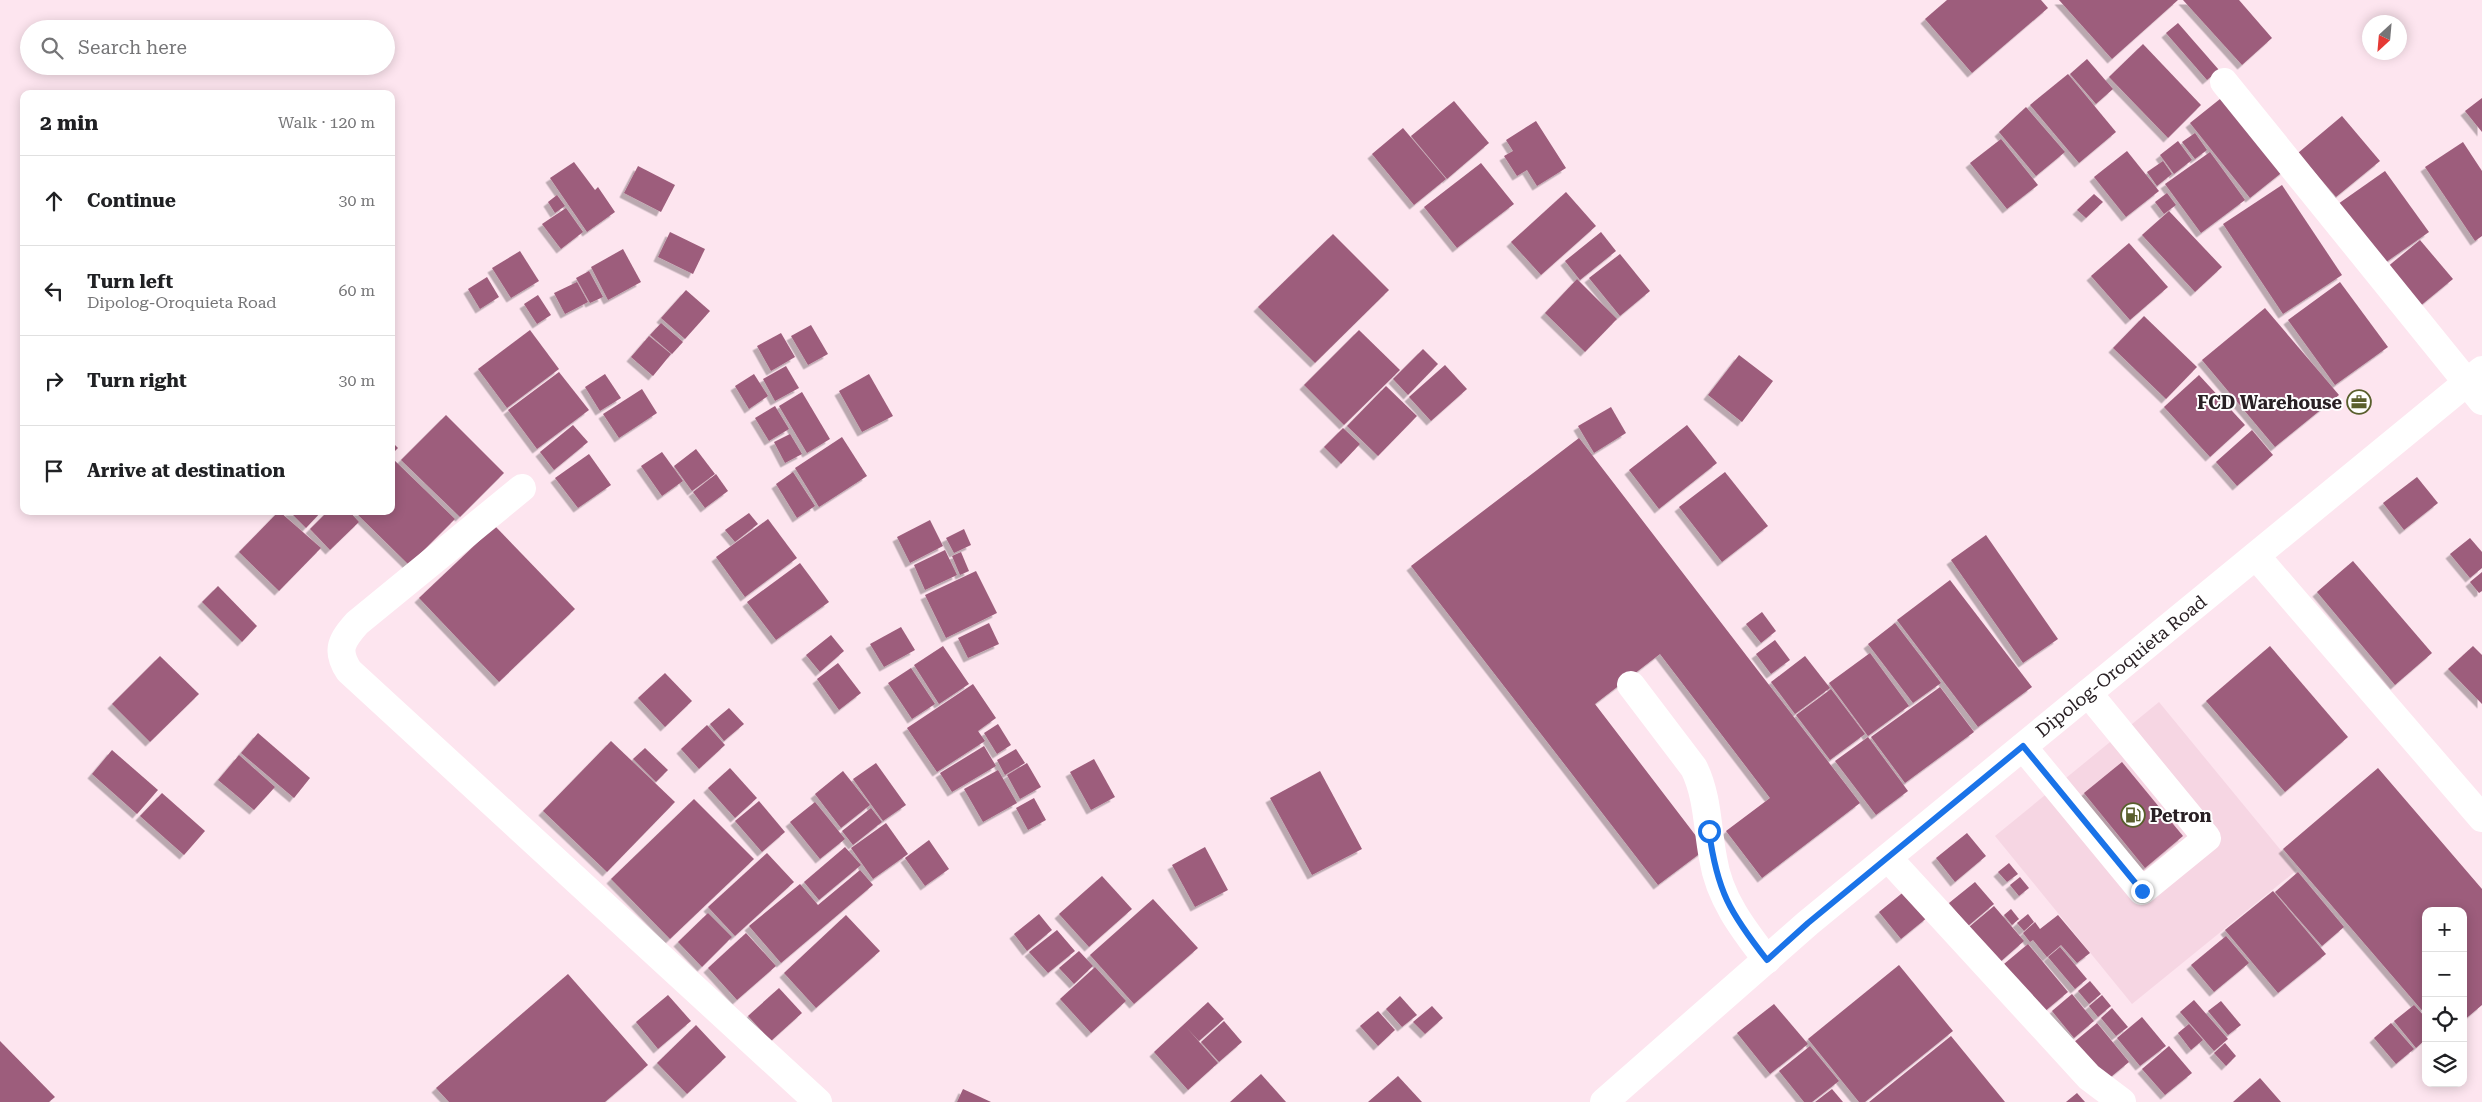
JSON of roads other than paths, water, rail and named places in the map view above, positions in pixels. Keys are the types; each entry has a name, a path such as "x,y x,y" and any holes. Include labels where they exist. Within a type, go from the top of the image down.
{"main road":[{"path":"2224,82 2477,385"},
{"name":"Dipolog-Oroquieta Road","path":"1604,1102 1767,960 2023,746 2256,556 2477,385"},
{"path":"522,488 357,624 346,636 341,648 342,661 349,671 818,1102"},
{"path":"2256,556 2482,818"},
{"path":"1631,685 1694,768 1702,783 1707,804 1713,858 1718,880 1730,908 1767,960"},
{"path":"2023,746 2142,891 2208,838 2088,693"},
{"path":"1888,858 2089,1076 2122,1102"}],"place":[{"name":"FCD Warehouse","path":"2359,402"},
{"name":"Petron","path":"2133,815"}]}
